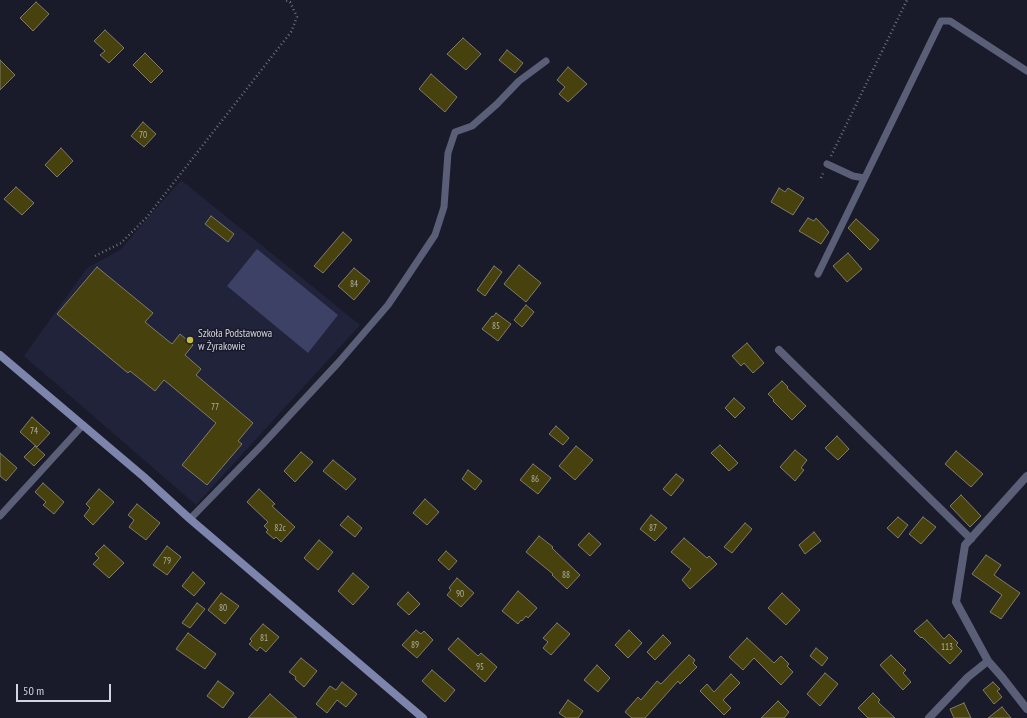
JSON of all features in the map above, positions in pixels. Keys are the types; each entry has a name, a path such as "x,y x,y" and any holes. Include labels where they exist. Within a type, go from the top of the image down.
{"street":[{"path":"779,350 971,539"},
{"path":"0,355 423,718"},
{"path":"1027,476 966,545 956,602 988,662 1027,709"},
{"path":"929,718 968,677 988,662"}],"lane":[{"path":"818,274 940,21 950,21 1027,71"},
{"path":"190,519 262,445 338,363 388,305 435,234 444,208 448,153 455,132 472,126 497,104 519,81 546,61"},
{"path":"827,164 853,176 864,178"},
{"path":"0,516 82,425"}],"path":[{"path":"94,256 122,243 147,216 291,32 297,16 290,2 285,0"},
{"path":"821,178 850,115 907,0"}],"shaded area":[{"name":"Szkoła Podstawowa w Żyrakowie","path":"181,180 360,325 196,505 24,356 87,268 120,250"},
{"path":"257,249 338,315 308,353 227,286"}],"building":[{"path":"36,2 49,14 33,31 20,18"},
{"path":"105,30 124,48 109,63 100,55 105,51 94,41"},
{"path":"463,38 481,54 466,70 447,54"},
{"path":"507,50 523,63 515,73 499,60"},
{"path":"145,53 163,71 151,83 133,65"},
{"path":"0,60 15,75 0,90"},
{"path":"568,67 587,84 568,102 559,94 565,87 557,80"},
{"path":"431,74 457,97 445,112 419,89"},
{"path":"143,122 156,134 144,147 131,136"},
{"path":"61,148 73,161 57,177 45,165"},
{"path":"16,187 34,203 22,215 4,199"},
{"path":"779,188 785,192 788,188 804,198 793,215 771,202"},
{"path":"211,216 234,234 228,242 205,224"},
{"path":"808,218 814,221 816,218 829,232 821,244 799,231"},
{"path":"856,219 879,240 870,250 848,228"},
{"path":"343,232 352,240 323,273 314,266"},
{"path":"848,253 862,269 847,282 833,266"},
{"path":"519,265 541,283 526,302 504,284"},
{"path":"494,266 502,272 485,296 477,290"},
{"path":"97,267 153,313 145,322 172,344 180,334 193,345 185,355 201,369 196,375 253,423 238,441 242,444 207,485 182,465 216,423 164,380 155,391 130,371 128,373 57,314"},
{"path":"354,268 370,281 354,300 338,286"},
{"path":"526,305 534,312 522,327 514,320"},
{"path":"496,313 511,324 498,341 482,329"},
{"path":"747,343 764,363 753,373 744,363 741,366 732,356"},
{"path":"782,381 788,387 787,388 806,406 792,420 768,394"},
{"path":"734,398 745,408 735,418 725,408"},
{"path":"32,417 50,433 37,447 20,432"},
{"path":"556,426 569,438 563,445 549,434"},
{"path":"837,436 849,449 838,460 825,448"},
{"path":"720,445 738,463 729,471 711,453"},
{"path":"35,446 45,455 34,466 24,457"},
{"path":"576,446 593,460 575,480 559,466"},
{"path":"795,450 807,460 801,468 804,470 795,481 780,467"},
{"path":"956,451 983,474 971,487 945,464"},
{"path":"301,452 313,462 295,482 284,471"},
{"path":"0,453 17,468 6,481 0,476"},
{"path":"333,460 356,479 346,490 323,471"},
{"path":"533,464 551,478 538,494 520,480"},
{"path":"468,470 482,481 475,490 462,479"},
{"path":"676,474 684,480 671,496 663,489"},
{"path":"43,483 64,502 54,514 43,505 46,502 35,492"},
{"path":"99,489 114,502 93,525 84,516 90,508 86,504"},
{"path":"259,489 275,504 272,506 295,527 281,542 276,537 274,539 266,532 268,530 264,526 268,522 247,502"},
{"path":"961,495 981,516 970,527 950,506"},
{"path":"425,499 439,512 427,525 413,513"},
{"path":"137,504 160,523 146,540 129,527 134,520 128,515"},
{"path":"651,515 667,528 655,541 640,529"},
{"path":"348,516 362,528 355,537 340,525"},
{"path":"898,517 908,525 898,538 887,528"},
{"path":"923,517 936,527 921,544 909,534"},
{"path":"745,523 752,529 732,553 724,547"},
{"path":"814,532 821,541 805,554 799,545"},
{"path":"589,533 601,544 590,556 578,545"},
{"path":"539,536 553,547 552,548 580,575 567,589 552,575 553,574 526,552"},
{"path":"684,538 707,558 709,556 717,564 690,589 682,580 691,569 671,552"},
{"path":"319,540 333,552 318,570 304,558"},
{"path":"104,545 124,563 109,578 93,564 99,558 95,554"},
{"path":"167,546 181,557 167,575 153,565"},
{"path":"446,551 457,561 449,570 438,560"},
{"path":"986,555 1001,565 994,575 1020,593 1001,619 990,612 1002,595 972,574"},
{"path":"193,572 205,583 194,596 182,586"},
{"path":"353,573 369,587 353,605 338,591"},
{"path":"457,578 474,593 461,607 447,595 451,590 449,588"},
{"path":"518,591 537,608 528,618 526,616 518,624 502,611"},
{"path":"408,592 420,604 409,615 397,604"},
{"path":"221,593 239,606 225,624 208,610"},
{"path":"782,593 800,610 786,625 768,608"},
{"path":"197,603 205,609 190,628 182,623"},
{"path":"927,620 944,639 949,634 958,643 956,645 962,651 950,664 914,631"},
{"path":"557,623 570,634 551,655 543,648 548,642 543,638"},
{"path":"263,624 279,637 266,652 260,647 257,651 249,644 252,641 250,639"},
{"path":"416,630 421,634 424,631 433,640 417,658 402,645"},
{"path":"629,630 642,643 628,658 615,645"},
{"path":"188,633 216,654 205,669 176,649"},
{"path":"663,635 671,643 655,660 647,652"},
{"path":"458,638 478,656 481,653 497,667 485,682 448,649"},
{"path":"747,638 774,663 781,656 789,664 787,666 793,672 781,685 754,658 743,670 729,657"},
{"path":"816,648 828,658 822,666 810,656"},
{"path":"689,655 695,660 693,663 697,667 680,684 678,681 645,718 632,718 625,712 638,697 641,700 657,681 661,684"},
{"path":"891,655 906,670 903,673 911,682 903,690 880,665"},
{"path":"301,658 317,671 304,687 295,679 296,677 289,672"},
{"path":"597,665 610,678 598,692 584,680"},
{"path":"432,670 455,690 445,702 422,681"},
{"path":"825,673 838,684 820,706 807,694"},
{"path":"731,674 740,683 723,700 731,708 724,715 700,691 707,684 714,692"},
{"path":"218,681 234,693 223,708 207,696"},
{"path":"342,682 357,694 346,707 337,700 327,713 316,704 330,686 336,690"},
{"path":"993,682 1000,689 997,691 1002,697 994,704 983,690"},
{"path":"873,693 880,700 878,702 895,718 868,718 858,708"},
{"path":"270,694 297,718 248,718"},
{"path":"568,700 583,711 578,718 566,718 559,713"},
{"path":"778,701 789,712 784,718 761,718"},
{"path":"964,703 971,718 954,718 950,709"},
{"path":"1002,707 1011,718 988,718"}],"place":[{"name":"Szkoła Podstawowa w Żyrakowie","path":"190,340"}]}
